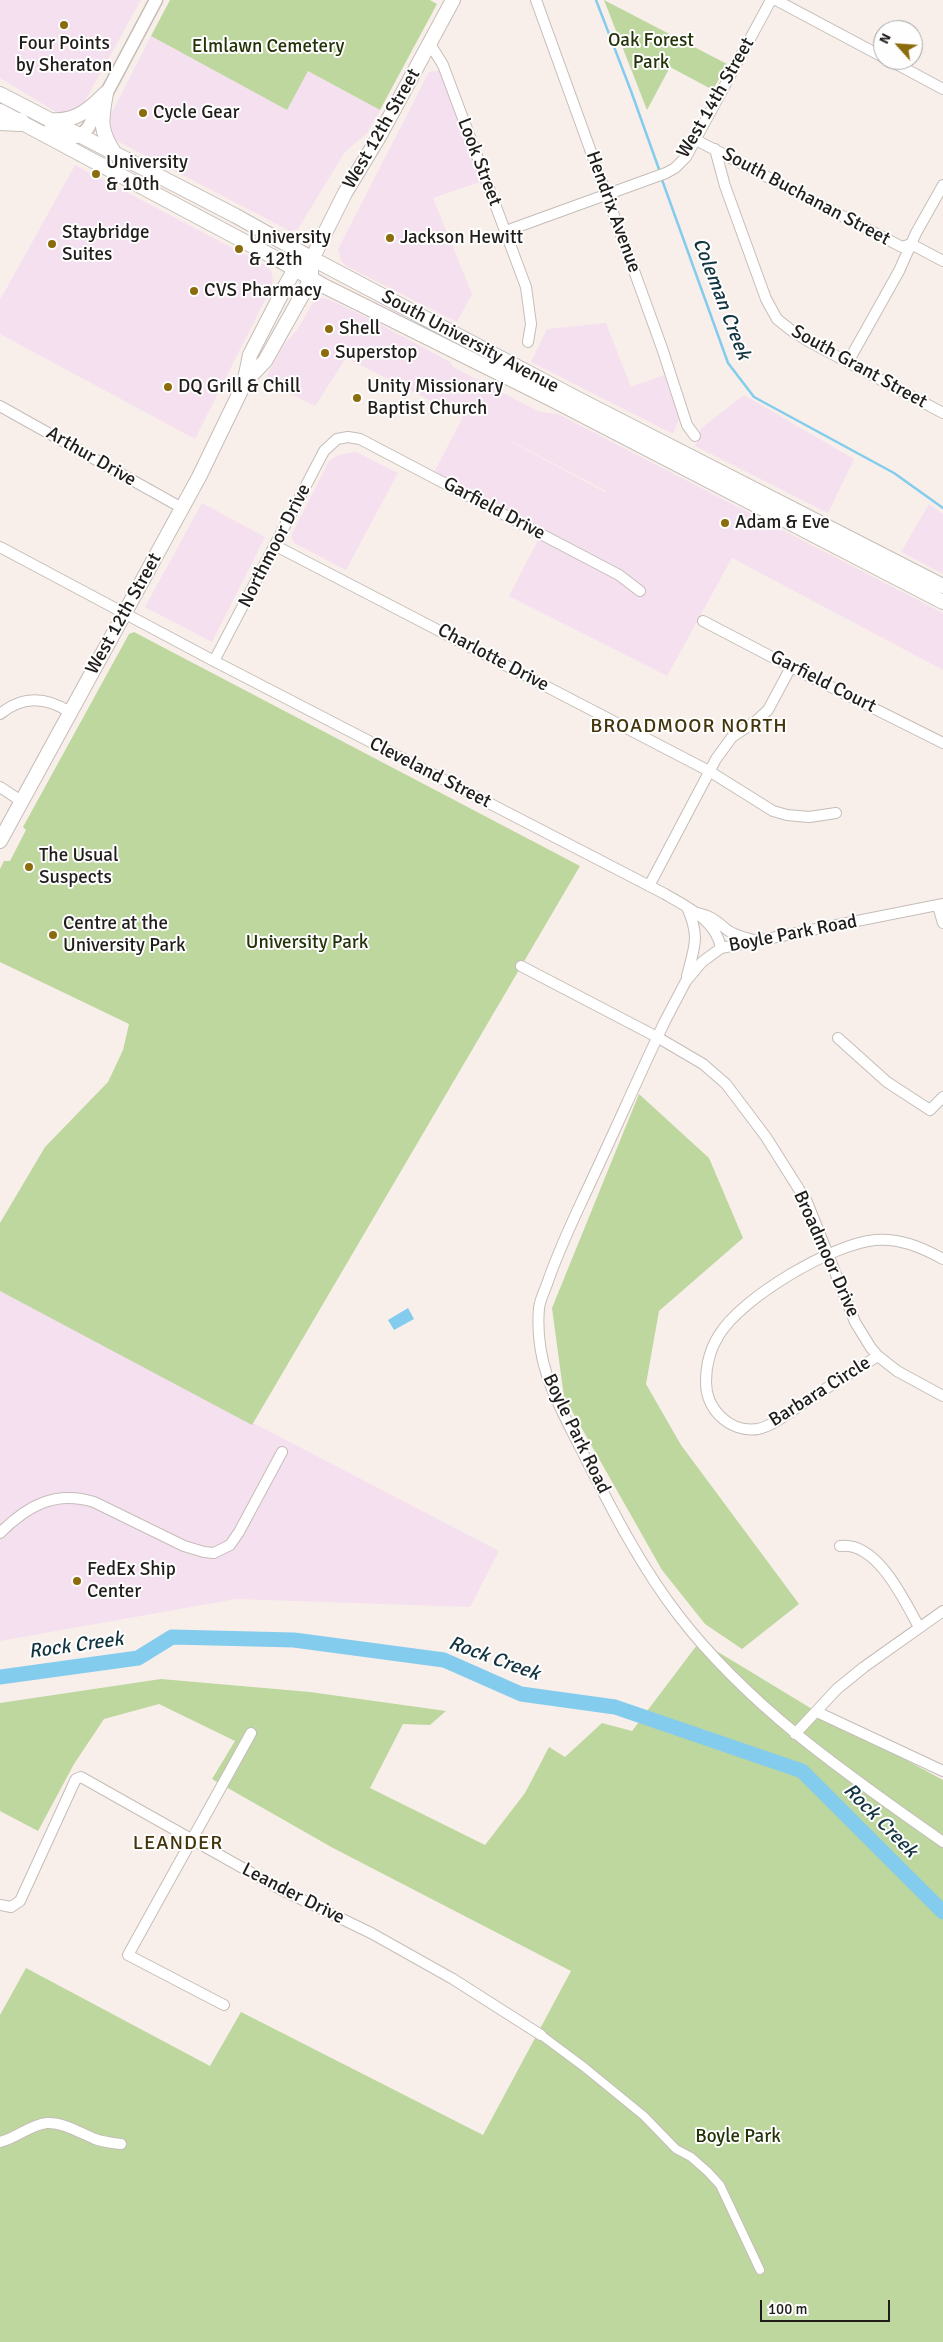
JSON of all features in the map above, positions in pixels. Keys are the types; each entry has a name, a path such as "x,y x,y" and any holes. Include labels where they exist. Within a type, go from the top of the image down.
{"highway":[{"path":"0,121 20,122"}],"main road":[{"name":"West 12th Street","path":"0,841 182,508 244,384 265,360 311,279 311,258 345,193 372,150 454,0"},
{"path":"49,120 63,120 79,116 91,108 106,93"},
{"path":"106,93 102,128 104,138 115,155"},
{"name":"South University Avenue","path":"0,94 238,217 311,258 580,400 943,586"},
{"name":"South University Avenue","path":"0,110 311,279 553,400 943,602"},
{"name":"West 12th Street","path":"244,384 250,355 295,269 311,258"}],"street":[{"path":"0,110 20,114 62,136 74,138 80,136 88,128 156,0"},
{"name":"Hendrix Avenue","path":"536,0 606,194 683,428 694,436"},
{"name":"West 14th Street","path":"506,231 653,177 679,165 696,140 771,0"},
{"path":"776,0 873,52"},
{"name":"Look Street","path":"430,44 443,65 506,231 529,300 531,324 528,342"},
{"path":"907,70 943,90"},
{"name":"South Buchanan Street","path":"696,140 902,247 911,244 943,261"},
{"name":"South Grant Street","path":"714,149 725,186 766,299 775,315 792,331 943,413"},
{"path":"848,362 899,271 911,244 943,185"},
{"name":"Arthur Drive","path":"0,406 182,508"},
{"name":"Northmoor Drive","path":"214,661 276,546 324,451 334,441 343,438"},
{"name":"Garfield Drive","path":"343,438 360,439 619,575 640,591"},
{"name":"Charlotte Drive","path":"276,546 709,771 780,813 796,817 836,813"},
{"name":"Cleveland Street","path":"0,547 124,614 698,913 719,939 720,948"},
{"name":"Garfield Court","path":"703,620 791,667 943,743"},
{"path":"649,886 709,771 732,738 756,722 768,710 791,667"},
{"path":"0,714 21,701 36,699 52,702 70,712"},
{"path":"0,787 21,801"},
{"path":"940,905 943,923"},
{"name":"Boyle Park Road","path":"940,905 720,948 702,962 686,981 657,1037 556,1256 539,1307 539,1351 557,1404 596,1480 651,1575 678,1615 700,1641 758,1700 795,1734 852,1778 943,1842"},
{"path":"686,981 696,941 696,927 687,907"},
{"path":"698,913 712,916 726,929 738,936 758,941"},
{"name":"Broadmoor Drive","path":"521,966 657,1037 703,1064 726,1084 740,1101 807,1202 855,1322 878,1356 897,1371 943,1396"},
{"path":"838,1038 887,1082 930,1110 943,1098"},
{"name":"Barbara Circle","path":"878,1356 785,1415 760,1428 744,1429 732,1425 712,1405 706,1389 707,1368 715,1342 726,1325 747,1306 781,1281 828,1255 861,1242 885,1240 910,1243 943,1259"},
{"path":"0,1533 16,1516 35,1505 54,1499 78,1498 94,1502 117,1512 184,1546 214,1553 230,1545 239,1532 282,1452"},
{"path":"840,1546 852,1545 864,1550 883,1569 920,1627"},
{"path":"795,1734 838,1689 943,1611"},
{"path":"817,1712 943,1771"},
{"path":"224,2005 128,1955 251,1733"},
{"name":"Leander Drive","path":"0,1905 11,1907 18,1903 24,1895 78,1777 453,1979 541,2035"},
{"path":"541,2035 644,2116 676,2149 691,2157 708,2172 720,2185 760,2270"},
{"path":"0,2142 9,2140 31,2127 57,2123 97,2139 122,2144"}],"shaded area":[{"path":"0,0 141,0 81,108 69,113 61,113 56,112 0,78"},
{"path":"151,36 287,110 308,71 380,110 367,133 345,152 298,229 290,231 117,141 113,136 110,116"},
{"path":"441,70 480,182 433,198 472,294 457,322 346,266 341,261 338,249 429,72"},
{"path":"75,165 265,265 271,271 273,278 271,288 195,439 0,334 0,300"},
{"path":"320,298 328,299 372,320 450,362 453,367 540,412 558,414 943,613 943,670 732,558 667,676 509,596 541,534 432,476 463,417 346,358 315,406 264,381 282,347 297,330 312,304","holes":["498,435 522,447 606,491"]},
{"path":"606,323 631,387 664,375 679,419 673,434 531,362 547,329"},
{"path":"744,395 854,459 828,513 695,446 700,438 700,429"},
{"path":"356,452 398,473 346,570 294,543 291,536 329,461 338,455"},
{"path":"202,503 265,537 212,642 145,607"},
{"path":"929,504 943,514 943,574 901,552"},
{"path":"0,1291 499,1551 470,1607 236,1599 0,1641"}],"green space":[{"name":"Elmlawn Cemetery","path":"170,0 430,0 437,4 380,110 308,71 287,110 151,36"},
{"name":"Oak Forest Park","path":"604,0 727,64 713,90 670,67 647,110"},
{"name":"University Park","path":"134,632 580,866 252,1425 0,1291 0,1223 45,1147 108,1082 123,1050 129,1024 0,962 0,869 4,861 10,861 26,830 23,827 129,634"},
{"path":"639,1094 709,1158 743,1238 659,1311 646,1384 681,1445 799,1604 742,1649 705,1624 662,1570 564,1397 552,1308"},
{"name":"Boyle Park","path":"700,1641 817,1712 943,1780 943,2342 0,2342 0,2015 26,1968 210,2066 241,2012 483,2135 571,1971 333,1848 212,1779 235,1741 159,1704 104,1719 74,1764 38,1831 0,1811 0,1703 161,1679 310,1692 446,1711 430,1725 403,1724 370,1788 485,1845 525,1793 549,1747 565,1757 602,1723 632,1731"}],"water":[{"path":"408,1308 414,1319 394,1330 388,1320"}],"waterway":[{"name":"Coleman Creek","path":"596,0 660,172"},
{"name":"Coleman Creek","path":"661,177 728,363 754,397 894,473 943,508"},
{"name":"Rock Creek","path":"0,1677 138,1658 172,1637 294,1640 444,1660 521,1694 615,1707 802,1771 943,1912"}],"place":[{"name":"Four Points by Sheraton","path":"64,25"},
{"name":"Cycle Gear","path":"143,113"},
{"name":"University & 10th","path":"96,174"},
{"name":"Jackson Hewitt","path":"390,238"},
{"name":"Staybridge Suites","path":"52,244"},
{"name":"University & 12th","path":"239,249"},
{"name":"CVS Pharmacy","path":"194,291"},
{"name":"Shell","path":"329,329"},
{"name":"Superstop","path":"325,353"},
{"name":"DQ Grill & Chill","path":"168,387"},
{"name":"Unity Missionary Baptist Church","path":"357,398"},
{"name":"Adam & Eve","path":"725,523"},
{"name":"The Usual Suspects","path":"29,867"},
{"name":"Centre at the University Park","path":"53,935"},
{"name":"FedEx Ship Center","path":"77,1581"}],"district":[{"name":"BROADMOOR NORTH","path":"689,727"},
{"name":"LEANDER","path":"178,1844"}]}
